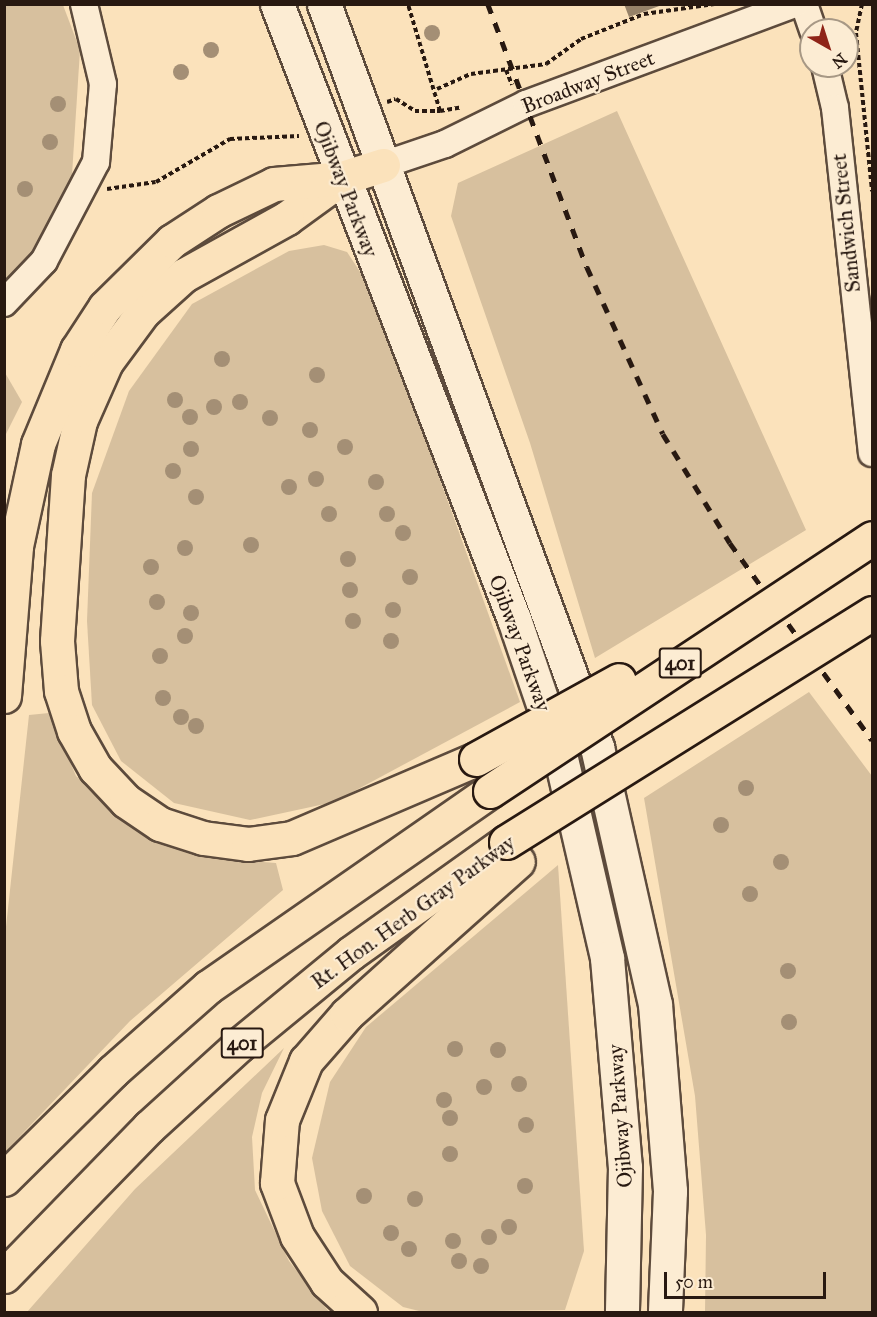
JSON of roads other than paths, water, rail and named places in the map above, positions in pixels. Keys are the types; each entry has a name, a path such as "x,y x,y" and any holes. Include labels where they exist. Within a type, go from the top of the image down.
{"highway":[{"path":"4,696 16,546 38,444 77,350 105,307 172,241 219,211 274,184 342,178 383,165"},
{"path":"342,178 287,218 184,275 143,312 106,362 80,421 68,476 57,641 61,691 74,731 95,768 126,801 160,824 203,838 248,844 292,838 476,759 863,544"},
{"name":"401","path":"4,1179 208,987 490,791 863,544"},
{"name":"Rt. Hon. Herb Gray Parkway","path":"4,1276 149,1127 239,1045 351,953 512,852 863,618"},
{"path":"360,1312 327,1282 297,1236 277,1183 282,1120 306,1061 347,1014 512,852"}],"main road":[{"name":"Ojibway Parkway","path":"277,4 342,178 514,618 560,754 582,839 607,958 621,1087 626,1229 622,1312"},
{"name":"Ojibway Parkway","path":"324,4 552,614 600,758 655,1004 670,1191 665,1312"}],"street":[{"path":"4,303 44,261 96,162 103,84 84,4"},
{"name":"Broadway Street","path":"383,165 445,144 526,104 795,4"},
{"name":"Sandwich Street","path":"828,78 835,108 873,453"}],"railway":[{"path":"488,4 587,267 663,434 730,543 872,740"}]}
